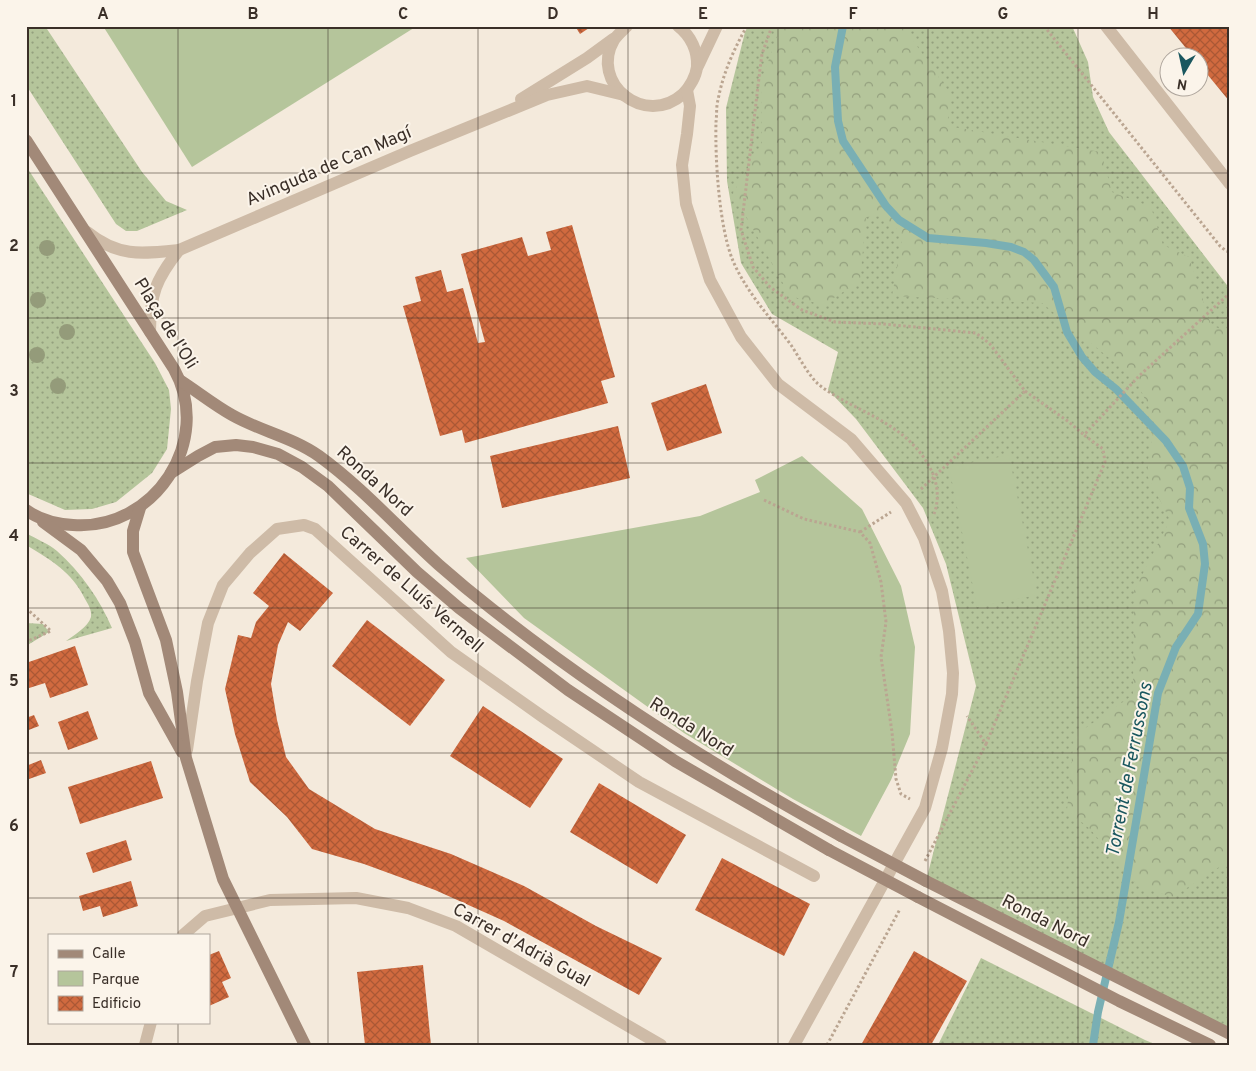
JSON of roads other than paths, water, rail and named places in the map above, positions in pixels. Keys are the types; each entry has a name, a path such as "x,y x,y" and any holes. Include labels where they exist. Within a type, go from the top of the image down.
{"main road":[{"name":"Plaça de l'Oli","path":"26,140 87,232 181,381 186,414 180,454 172,473 164,484 140,508 116,519 85,526 62,525 30,513"},
{"name":"Ronda Nord","path":"181,381 232,415 291,440 318,456 360,490 446,571 492,609 563,662 649,722 737,778 926,881 1230,1034"},
{"name":"Ronda Nord","path":"172,473 216,447 236,445 253,447 278,454 302,467 328,486 417,572 459,608 568,690 675,761 829,850 918,898 1119,1002 1210,1045"},
{"path":"140,508 133,531 133,552 166,640 177,692 186,758 223,880 304,1044"},
{"path":"30,513 81,550 107,581 120,603 135,642 149,693 186,758"}],"street":[{"name":"Avinguda de Can Magí","path":"494,117 587,58 627,26"},
{"path":"678,26 692,42 697,68"},
{"path":"614,38 608,53 608,72 612,82 624,95 643,106 663,106 675,101 687,90 695,77 697,68 717,26"},
{"path":"1106,26 1230,184"},
{"name":"Avinguda de Can Magí","path":"87,232 111,248 131,253 179,250 410,151 547,95 587,86 624,95"},
{"path":"687,90 690,106 688,134 682,165 686,204 710,280 741,337 778,384 851,439 906,503 924,538 942,591 954,674 942,748 925,808 796,1042"},
{"name":"Avinguda de Can Magí","path":"150,332 153,292 164,269 179,250"},
{"name":"Carrer de Lluís Vermell","path":"186,758 197,681 208,623 223,585 250,553 276,529 304,525 315,529 451,652 583,744 639,782 814,876"},
{"name":"Carrer d'Adrià Gual","path":"184,934 205,916 270,900 356,898 408,908 456,926 661,1045"},
{"path":"145,1045 150,1024"}],"waterway":[{"name":"Torrent de Ferrussons","path":"843,26 835,67 838,121 843,141 886,206 899,220 928,238 1011,247 1024,252 1034,260 1054,287 1067,332 1082,357 1166,441 1183,466 1190,488 1189,508 1203,544 1205,564 1198,614 1176,647 1158,693 1119,922 1098,1012 1093,1045"}]}
